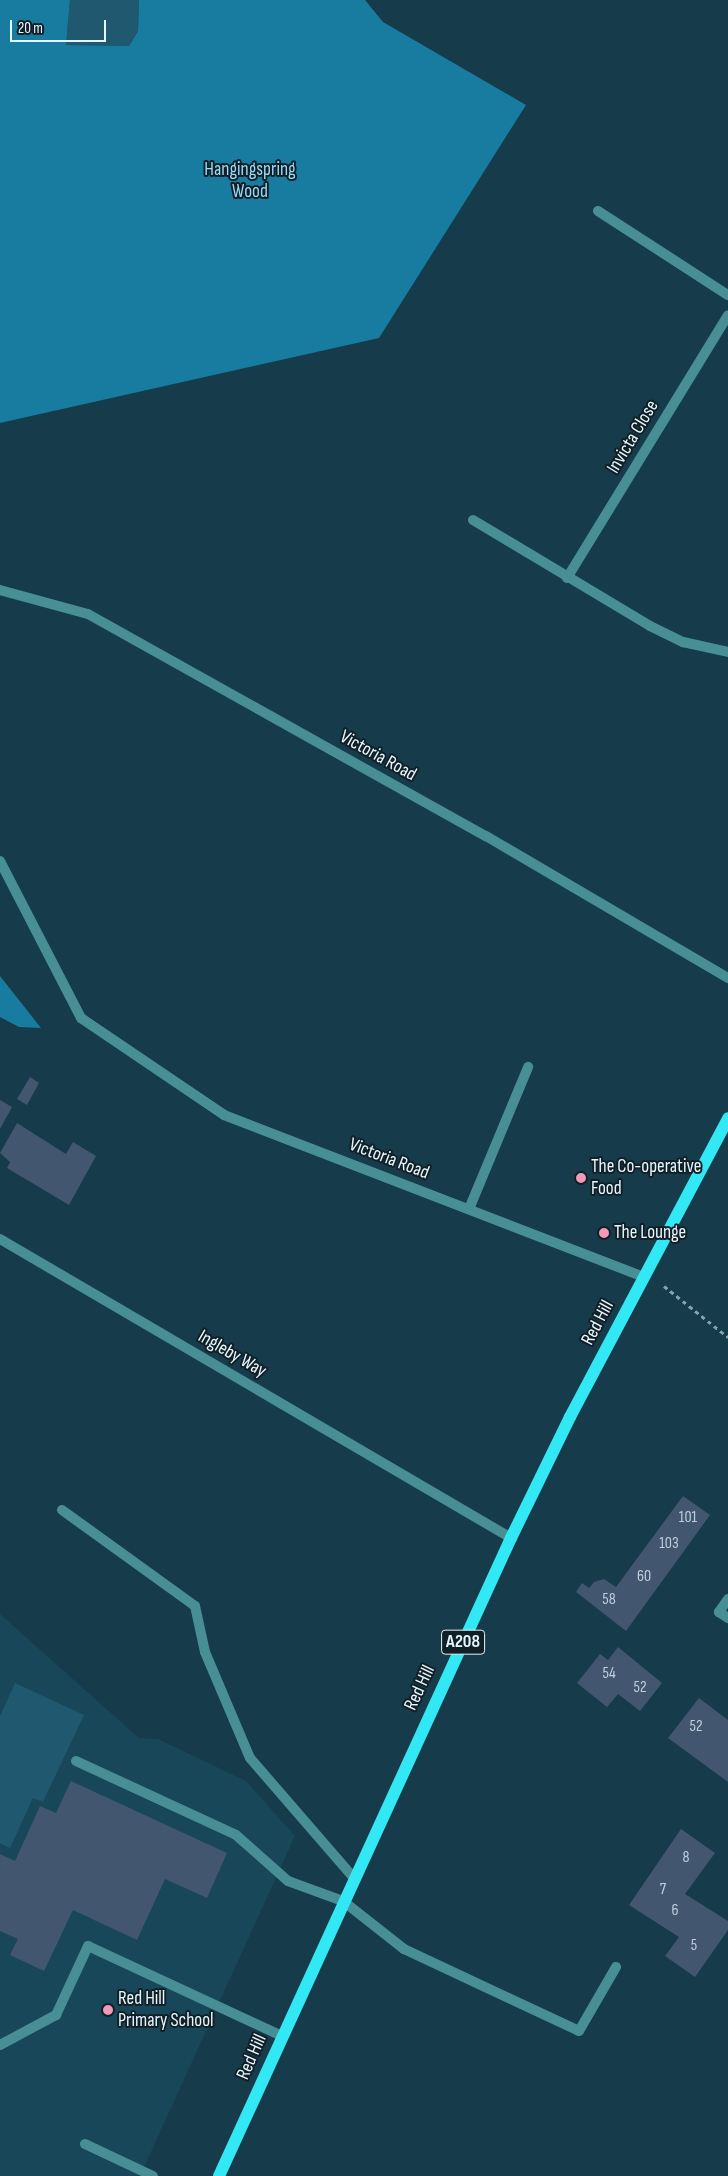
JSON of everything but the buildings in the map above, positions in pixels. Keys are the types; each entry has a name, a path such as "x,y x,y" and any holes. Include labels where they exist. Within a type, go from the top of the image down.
{"main road":[{"name":"Red Hill","path":"219,2176 511,1538 644,1274 728,1118"}],"street":[{"path":"598,211 728,295"},
{"name":"Invicta Close","path":"567,578 728,315"},
{"path":"473,520 650,626 683,642 728,652"},
{"name":"Victoria Road","path":"0,590 88,614 486,836 728,978"},
{"name":"Victoria Road","path":"0,861 81,1018 224,1114 469,1209 644,1274"},
{"path":"469,1209 528,1067"},
{"name":"Ingleby Way","path":"0,1239 511,1538"},
{"path":"62,1510 195,1606 205,1652 250,1758 354,1878"},
{"path":"728,1599 719,1612 728,1618"},
{"path":"76,1761 236,1835 288,1881 343,1902 404,1949 580,2031 616,1967"},
{"path":"0,2044 56,2016 88,1946 282,2036"},
{"path":"85,2144 153,2176"}],"path":[{"path":"644,1274 728,1337"}],"shaded area":[{"path":"70,0 139,0 138,31 129,46 66,45"},
{"name":"Red Hill Primary School","path":"0,1614 139,1738 158,1739 246,1781 295,1836 140,2176 0,2176"},
{"path":"15,1683 84,1715 43,1802 33,1798 10,1848 0,1843 0,1716"}],"green space":[{"name":"Hangingspring Wood","path":"0,0 70,0 66,45 129,46 138,31 139,0 365,0 383,22 526,105 379,338 0,423"},
{"path":"0,976 41,1028 19,1027 0,1017"}],"place":[{"name":"The Co-operative Food","path":"581,1178"},
{"name":"The Lounge","path":"604,1233"},
{"name":"Red Hill Primary School","path":"108,2010"}]}
